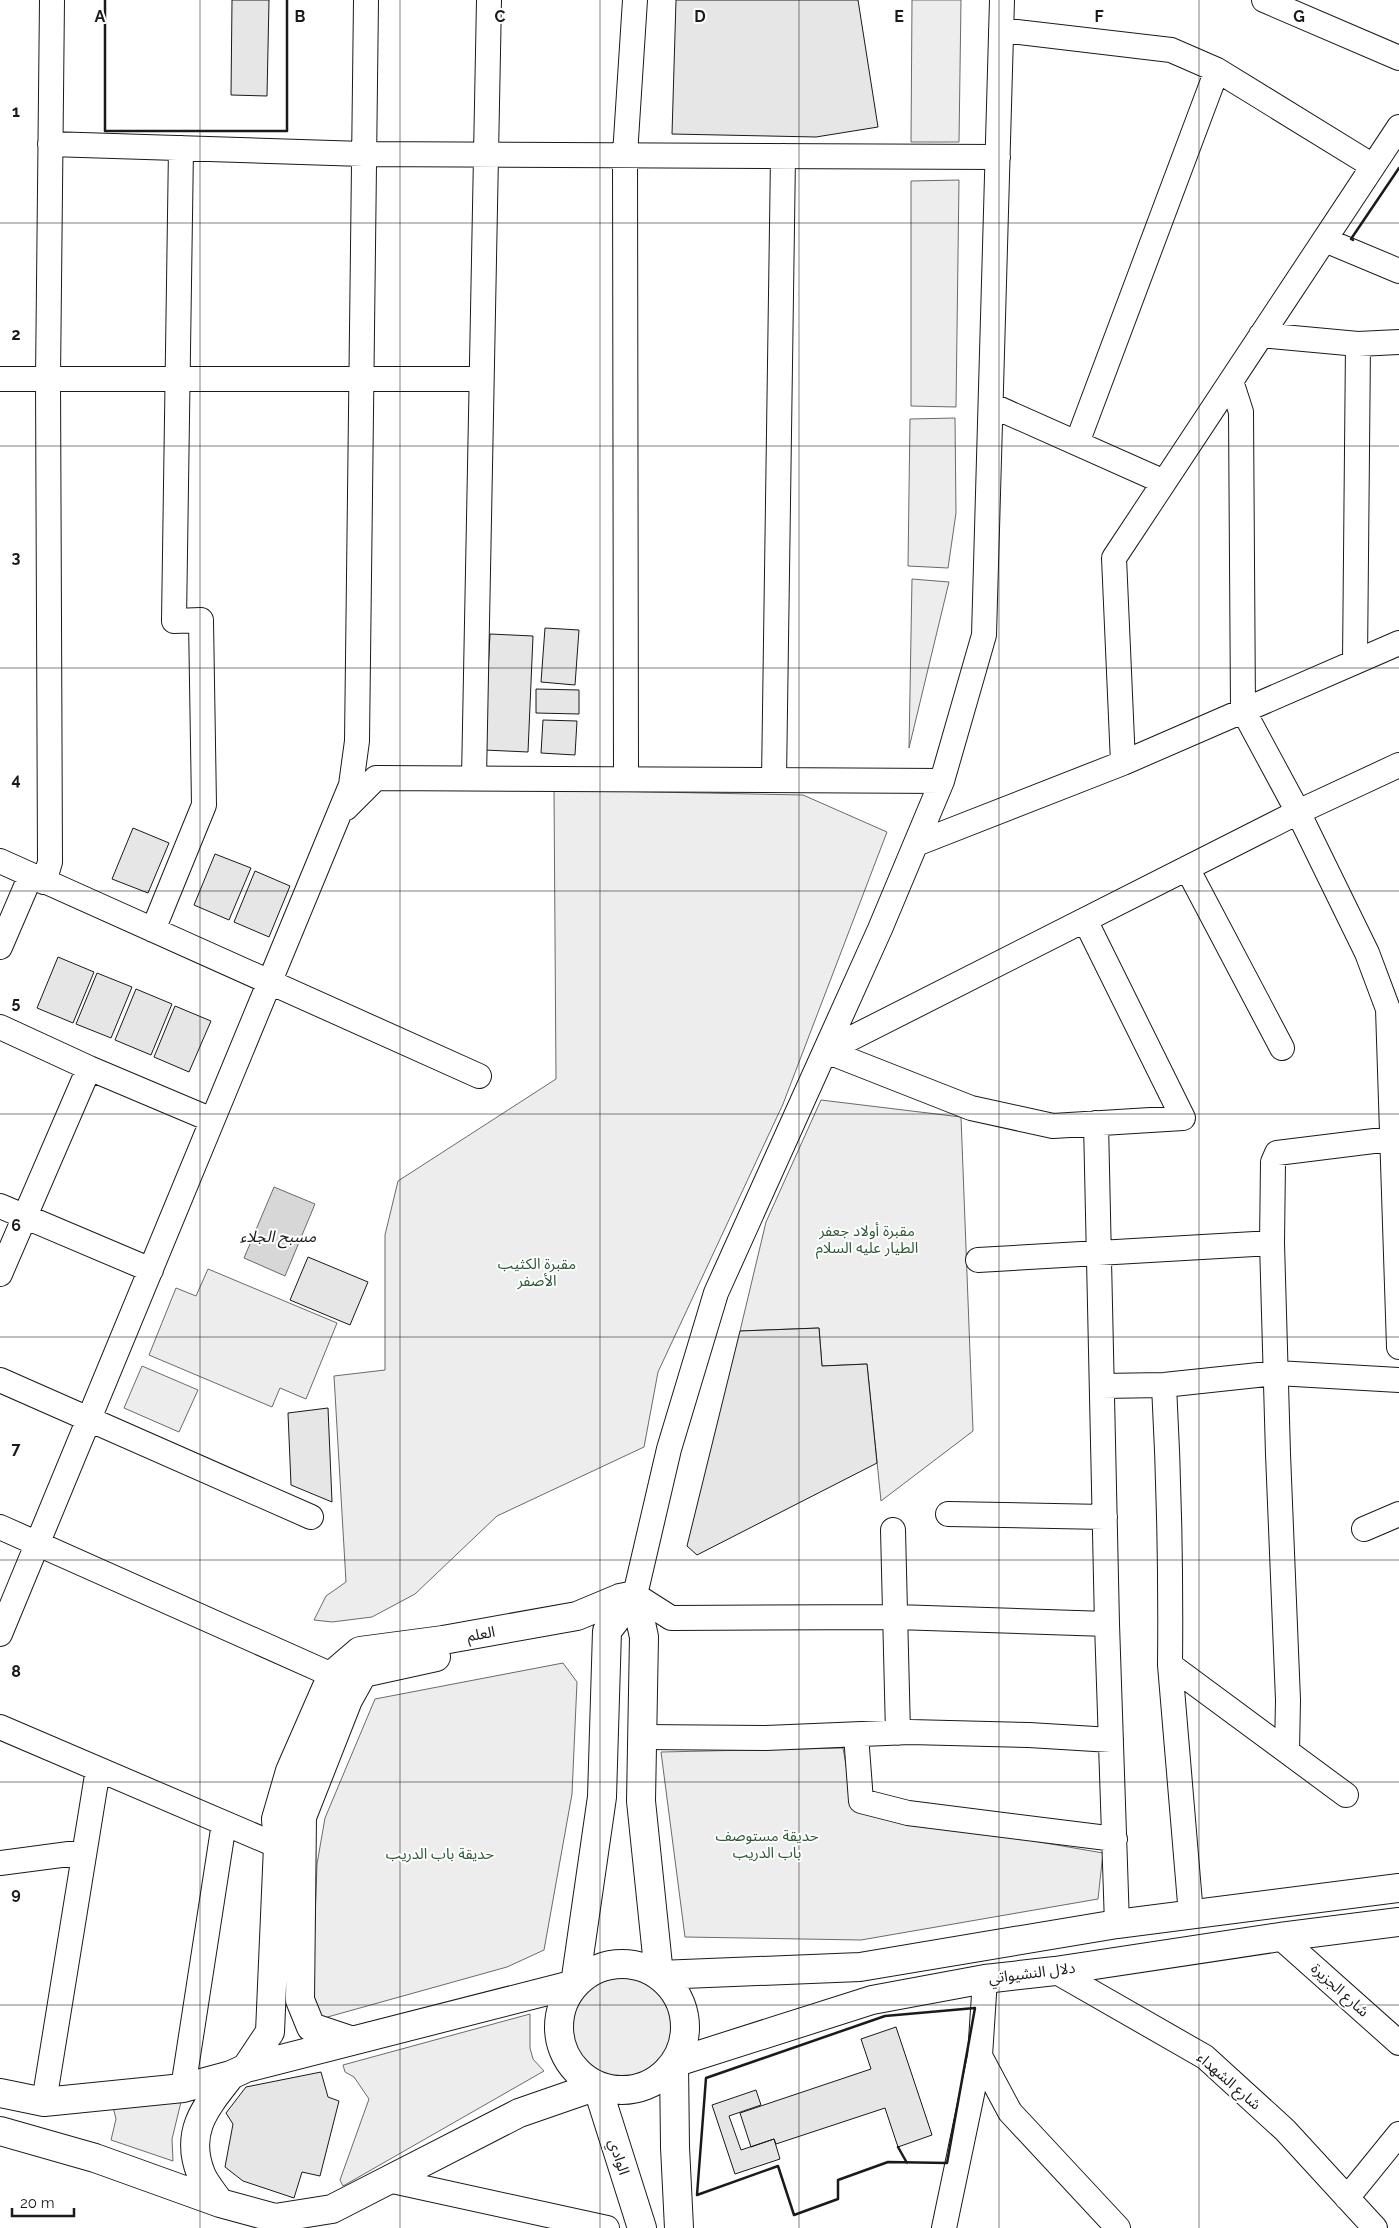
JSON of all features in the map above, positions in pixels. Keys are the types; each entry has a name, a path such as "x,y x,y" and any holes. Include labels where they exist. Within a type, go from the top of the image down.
{"main road":[{"path":"575,1984 602,1797 607,1631 635,1596"},
{"path":"635,1596 644,1637 641,1801 659,1975"},
{"name":"العلم","path":"332,1675 360,1651 443,1640 577,1616 620,1598 635,1596"},
{"name":"العلم","path":"332,1675 363,1673 442,1656 607,1631 644,1637"},
{"path":"350,2040 311,2026 300,2000 302,1817 348,1700 363,1673"},
{"path":"220,2203 201,2175 193,2145 203,2111 270,2032 278,1846 276,1820 290,1771 332,1675"},
{"path":"659,1975 860,1967 1117,1924 1399,1888"},
{"name":"دلال النشيواتي","path":"674,2063 872,2000 985,1979 1399,1922"},
{"path":"624,1963 642,1967 659,1975 673,1989 682,2006 685,2026 683,2045 674,2063 660,2079 640,2088 618,2091 597,2086 580,2075 567,2059 560,2040 559,2020 564,2001 575,1984 589,1972 606,1965 624,1963"},
{"path":"0,2093 44,2102 184,2088 350,2040 575,1984"},
{"path":"674,2063 675,2147 679,2228"},
{"path":"0,2131 95,2158 273,2223 332,2209 519,2113 597,2086"},
{"name":"الوادي","path":"597,2086 642,2228"}],"street":[{"path":"0,947 38,878 50,862 48,380 52,0"},
{"path":"0,1634 351,784 357,741 366,0"},
{"path":"474,778 489,0"},
{"path":"626,779 625,155 635,0"},
{"path":"1002,0 984,635 942,781 826,1051 716,1293 669,1449 635,1596 671,1618 896,1617 1106,1624"},
{"path":"1264,0 1399,58"},
{"path":"1001,30 1171,50 1217,70 1373,166"},
{"path":"1078,443 1217,70"},
{"path":"1123,763 1114,558 1399,128"},
{"path":"50,144 363,154 998,157"},
{"path":"153,930 204,805 202,620 174,621 181,148"},
{"path":"774,780 783,156"},
{"path":"1325,240 1399,271"},
{"path":"1261,335 1358,344 1399,342"},
{"path":"1355,662 1358,344"},
{"path":"0,379 481,379"},
{"path":"1231,381 1241,412 1243,710 1298,812 1394,1008 1399,1346"},
{"path":"991,405 1164,482"},
{"path":"916,844 1123,763 1399,643"},
{"path":"826,1051 1298,812 1399,765"},
{"path":"339,814 376,778 942,781"},
{"path":"0,862 479,1076"},
{"path":"1187,868 1282,1048"},
{"path":"826,1051 971,1108 1053,1126 1183,1118 1085,920"},
{"path":"0,1028 212,1120"},
{"path":"0,1274 89,1068"},
{"path":"1096,1123 1106,1624 1117,1924"},
{"path":"1287,1751 1288,1700 1272,1243 1273,1162 1277,1153 1395,1139"},
{"path":"0,1206 151,1270"},
{"path":"978,1260 1272,1243"},
{"path":"1102,1386 1164,1385 1276,1373 1399,1380"},
{"path":"0,1380 312,1517"},
{"path":"1164,1385 1171,1573 1170,1665 1191,1915"},
{"path":"948,1514 1105,1517"},
{"path":"1364,1529 1399,1514"},
{"path":"0,1527 332,1675"},
{"path":"893,1530 898,1733"},
{"path":"1170,1665 1346,1795"},
{"path":"0,1727 278,1846"},
{"path":"643,1737 766,1738 898,1733 1029,1735 1111,1740"},
{"path":"856,1735 861,1801 908,1813 1115,1839"},
{"path":"44,2102 98,1769"},
{"path":"184,2088 224,1823"},
{"path":"0,1863 84,1852"},
{"name":"شارع الجزيرة","path":"1280,1937 1399,2043"},
{"name":"شارع الشهداء","path":"1055,1970 1205,2057 1285,2130 1375,2228"},
{"path":"944,2228 980,2056 985,1979"},
{"path":"980,2056 1010,2112 1118,2228"},
{"path":"1347,2198 1399,2134"},
{"path":"388,2180 607,2228"}],"shaded area":[{"path":"912,0 961,0 959,142 911,142"},
{"path":"959,180 956,407 911,406 911,181"},
{"path":"955,418 956,513 948,568 908,566 910,419"},
{"path":"912,579 949,582 909,748"},
{"name":"مقبرة الكثيب الأصفر","path":"554,790 803,795 887,832 783,1104 658,1372 644,1447 497,1516 415,1594 372,1617 332,1622 314,1620 326,1596 346,1582 334,1376 385,1370 385,1235 398,1181 556,1079"},
{"name":"مقبرة أولاد جعفر الطيار عليه السلام","path":"821,1100 961,1117 973,1431 881,1501 867,1364 822,1366 819,1328 740,1331 766,1222"},
{"path":"208,1269 337,1323 306,1399 280,1388 272,1407 149,1355 176,1288 196,1296"},
{"path":"142,1366 198,1390 179,1432 124,1408"},
{"name":"حديقة باب الدريب","path":"563,1663 577,1682 572,1794 544,1950 507,1967 324,2018 312,2006 317,1864 325,1818 375,1699"},
{"name":"حديقة مستوصف باب الدريب","path":"843,1748 854,1810 1103,1853 1098,1899 861,1940 685,1937 661,1752"},
{"path":"622,1964 646,1969 667,1982 680,2003 685,2027 680,2051 667,2072 646,2085 622,2090 598,2085 577,2072 564,2051 559,2027 564,2003 577,1982 598,1969"},
{"path":"530,2014 530,2048 533,2059 544,2071 343,2186 340,2180 369,2099 354,2077 345,2072 343,2065"},
{"path":"181,2102 172,2139 173,2161 111,2140 116,2119 113,2107"}],"water":[{"name":"مسبح الجلاء","path":"274,1187 315,1204 285,1276 244,1258"}],"building":[{"path":"232,0 269,0 267,96 231,95"},
{"path":"676,0 858,0 878,127 816,137 672,134"},
{"path":"545,628 579,630 575,685 541,682"},
{"path":"490,634 533,636 528,752 484,750"},
{"path":"536,689 579,690 579,714 536,713"},
{"path":"543,720 577,721 575,755 541,753"},
{"path":"133,828 169,843 148,893 112,879"},
{"path":"215,854 251,868 229,920 194,905"},
{"path":"255,871 290,886 269,937 234,922"},
{"path":"58,957 94,972 73,1023 37,1008"},
{"path":"97,973 132,987 111,1038 76,1024"},
{"path":"136,989 172,1004 151,1055 115,1040"},
{"path":"175,1006 211,1021 189,1072 154,1057"},
{"path":"308,1257 368,1282 350,1325 290,1300"},
{"path":"819,1328 822,1366 867,1364 877,1463 697,1555 687,1546 740,1331"},
{"path":"328,1408 332,1502 291,1485 288,1413"},
{"path":"896,2027 932,2135 898,2147 885,2108 776,2144 774,2139 751,2147 740,2113 871,2069 861,2039"},
{"path":"321,2072 328,2097 339,2101 320,2176 302,2172 294,2198 243,2181 225,2167 233,2124 226,2113 246,2087"},
{"path":"756,2090 761,2105 729,2116 741,2150 774,2139 780,2159 735,2174 712,2105"}],"wall":[{"path":"105,0 105,131 287,131 287,0"},
{"path":"1353,240 1351,239 1399,168"},
{"path":"975,2008 947,2163 888,2162 838,2180 838,2199 794,2215 778,2166 697,2195 706,2078 885,2016 975,2008"},
{"path":"898,2147 907,2163"}]}
